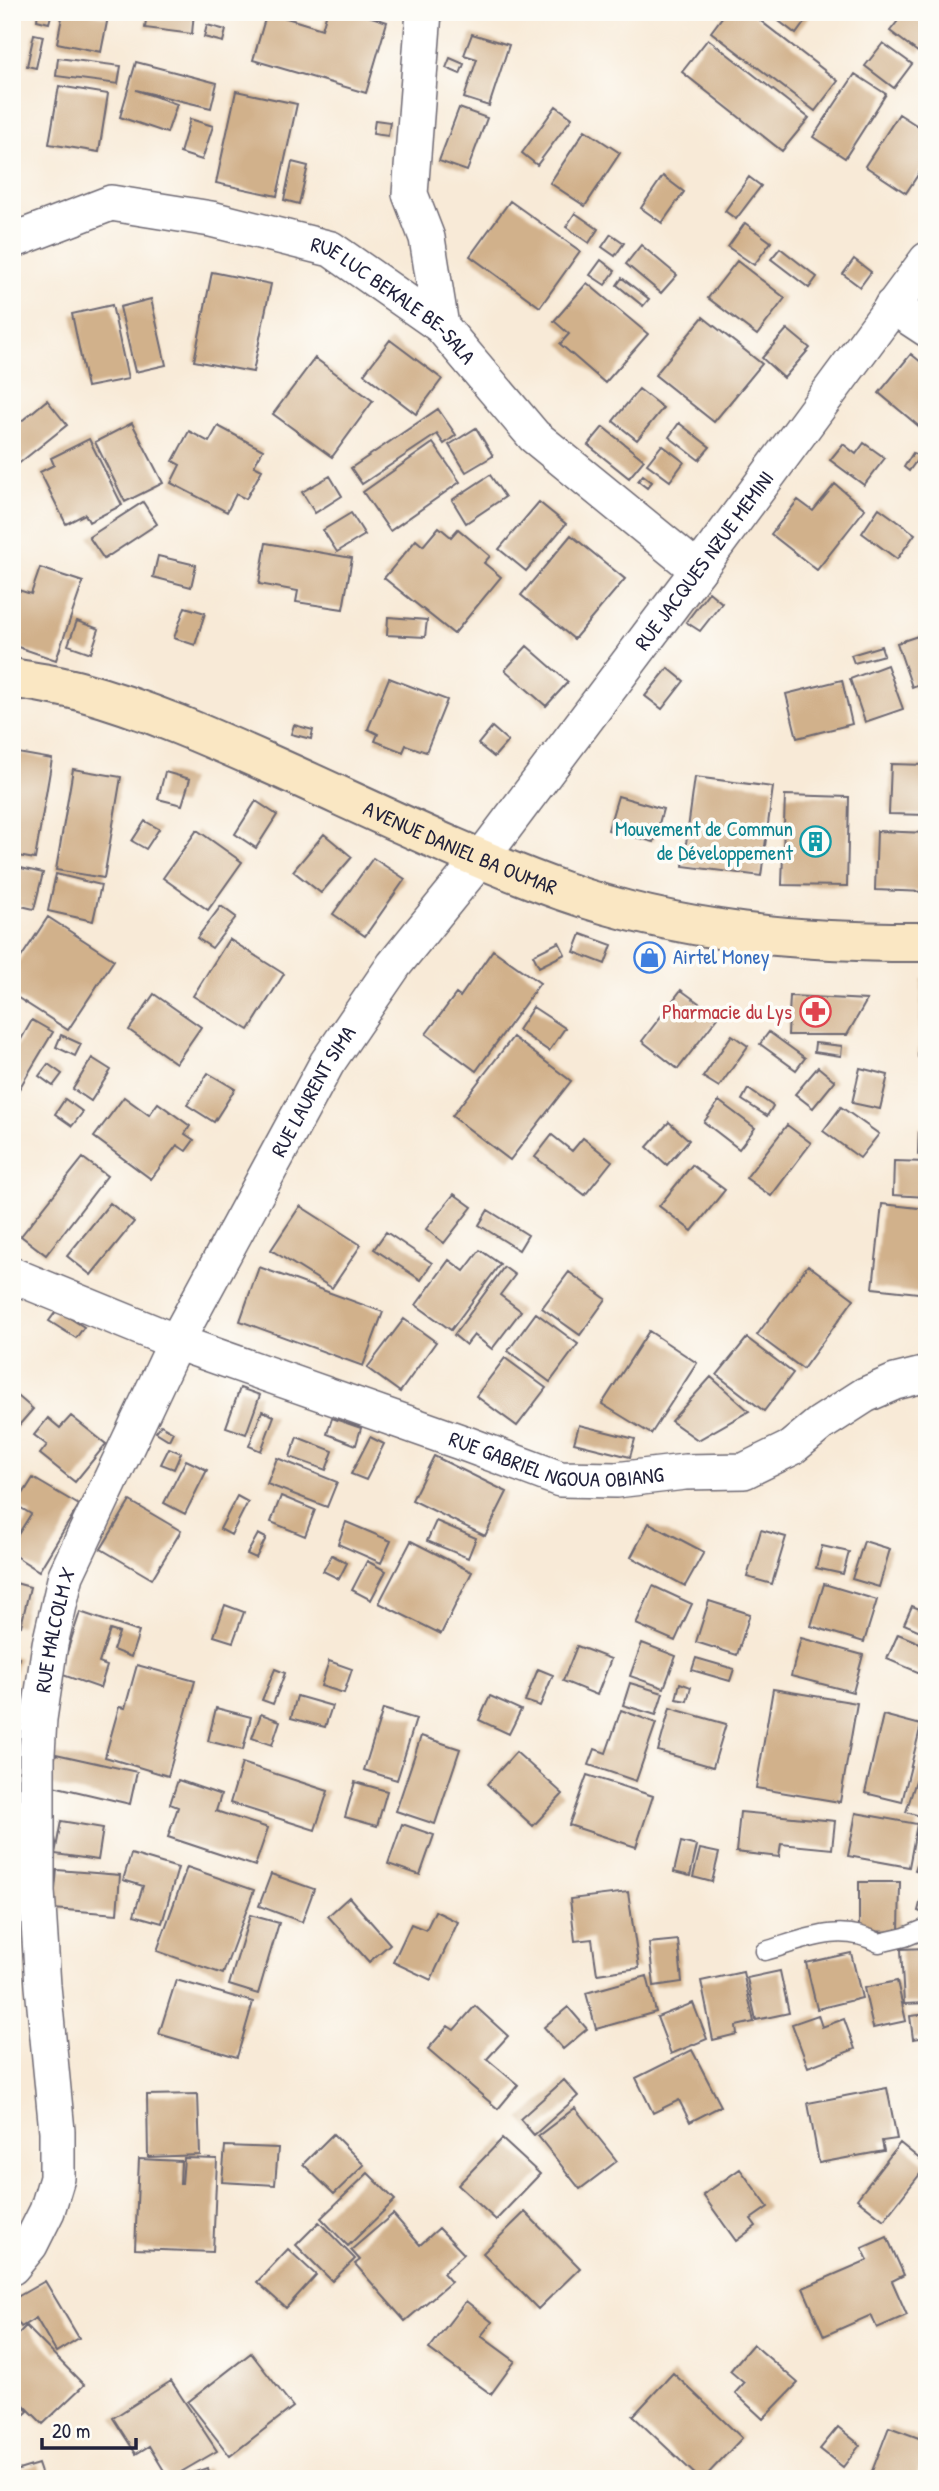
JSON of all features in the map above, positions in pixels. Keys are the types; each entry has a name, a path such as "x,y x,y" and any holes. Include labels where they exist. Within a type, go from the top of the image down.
{"main road":[{"name":"AVENUE DANIEL BA OUMAR","path":"12,678 77,690 187,727 480,858 563,891 657,918 729,931 803,939 927,942"}],"street":[{"path":"424,12 411,194 427,238 441,326"},
{"name":"RUE LUC BEKALE BE-SALA","path":"12,241 111,203 211,219 331,249 441,326 534,436 698,570"},
{"name":"RUE JACQUES NZUE MEMINI","path":"480,858 698,570 927,260"},
{"path":"892,306 927,329"},
{"name":"RUE LAURENT SIMA","path":"176,1342 327,1063 394,964 480,858"},
{"name":"RUE GABRIEL NGOUA OBIANG","path":"12,1275 176,1342 560,1479 616,1480 685,1472 744,1471 791,1448 820,1424 865,1395 895,1382 927,1374"},
{"name":"RUE MALCOLM X","path":"12,2267 30,2245 47,2210 57,2178 57,2131 37,1891 38,1730 50,1644 66,1575 176,1342"}],"lane":[{"path":"765,1951 835,1932 865,1936 879,1943 927,1928"}],"building":[{"path":"12,12 20,12 13,39 12,39"},
{"path":"38,12 52,12 49,23 37,20"},
{"path":"63,12 83,12 108,17 101,52 57,43"},
{"path":"147,12 194,12 192,34 145,28"},
{"path":"267,12 322,29 327,12 356,12 387,22 366,93 253,60"},
{"path":"726,12 749,12 838,81 815,111 711,32"},
{"path":"767,12 812,12 796,34"},
{"path":"905,12 927,12 927,44 919,53 890,31"},
{"path":"207,25 226,30 223,42 204,37"},
{"path":"34,34 43,36 36,68 27,66"},
{"path":"472,34 509,45 489,106 464,98 477,59 464,55"},
{"path":"708,39 809,118 782,151 682,72"},
{"path":"883,43 912,64 894,88 865,66"},
{"path":"58,58 121,66 118,84 56,76"},
{"path":"450,58 464,64 460,74 446,68"},
{"path":"136,62 217,83 211,108 136,90 177,104 167,133 120,117"},
{"path":"855,74 886,94 845,158 813,137"},
{"path":"59,86 108,94 99,152 49,144"},
{"path":"236,91 297,104 277,196 216,183"},
{"path":"556,106 572,118 537,165 522,153"},
{"path":"459,108 487,118 467,171 439,161"},
{"path":"899,114 927,132 927,161 906,193 865,166"},
{"path":"190,119 213,126 202,160 180,153"},
{"path":"375,120 390,122 388,136 373,134"},
{"path":"585,130 620,153 585,206 550,183"},
{"path":"292,162 308,166 299,204 284,200"},
{"path":"663,176 684,192 662,223 641,208"},
{"path":"749,177 761,186 736,219 725,211"},
{"path":"510,201 580,251 540,307 470,256"},
{"path":"575,213 598,229 589,243 566,227"},
{"path":"745,223 771,242 754,265 728,247"},
{"path":"611,234 624,243 615,256 602,247"},
{"path":"641,245 677,275 661,293 626,264"},
{"path":"780,248 817,277 809,288 771,259"},
{"path":"854,259 871,272 860,287 843,274"},
{"path":"601,260 615,271 605,285 590,275"},
{"path":"737,261 785,298 757,335 708,298"},
{"path":"212,272 271,284 253,372 194,361"},
{"path":"622,278 649,299 643,306 617,285"},
{"path":"587,283 648,334 605,383 560,344 569,334 554,321"},
{"path":"151,299 166,365 135,372 120,307"},
{"path":"112,305 128,379 87,387 72,314"},
{"path":"703,317 762,364 714,422 655,375"},
{"path":"787,329 810,348 784,378 762,358"},
{"path":"390,340 442,379 416,414 364,374"},
{"path":"911,354 927,367 927,433 879,393"},
{"path":"315,358 373,401 332,457 273,414"},
{"path":"639,389 663,408 637,440 613,421"},
{"path":"47,400 67,425 12,469 12,429"},
{"path":"438,409 456,435 444,444 437,434 362,484 351,468"},
{"path":"132,423 163,483 125,502 95,442"},
{"path":"679,423 710,447 699,460 669,437"},
{"path":"218,426 263,450 254,466 262,470 246,499 236,494 227,512 171,483 180,465 173,461 189,431 209,442"},
{"path":"603,427 644,460 629,478 588,445"},
{"path":"476,428 493,456 466,472 449,445"},
{"path":"89,439 122,505 89,522 85,514 66,524 40,472 54,465 51,458"},
{"path":"433,443 460,482 390,531 363,492"},
{"path":"864,443 885,458 864,485 830,460 843,444 856,454"},
{"path":"662,445 684,462 670,481 647,464"},
{"path":"913,453 919,457 909,471 904,467"},
{"path":"490,475 505,497 466,523 452,500"},
{"path":"643,475 652,482 647,488 638,481"},
{"path":"330,476 342,496 315,513 302,492"},
{"path":"835,484 865,509 817,570 771,534 798,500 813,511"},
{"path":"143,502 157,524 104,559 89,537"},
{"path":"539,502 566,524 526,571 499,549"},
{"path":"879,508 915,534 897,559 862,533"},
{"path":"351,513 365,535 337,552 323,530"},
{"path":"439,527 451,537 458,529 490,556 484,563 501,577 454,634 384,578 416,540 423,546"},
{"path":"571,535 625,579 574,639 521,595"},
{"path":"266,543 352,558 343,609 296,602 298,591 259,584"},
{"path":"158,556 196,565 191,587 153,577"},
{"path":"40,568 83,582 56,660 12,645 12,588 31,594"},
{"path":"709,592 722,603 700,631 686,622"},
{"path":"185,607 205,613 195,645 174,638"},
{"path":"388,617 427,620 425,637 387,635"},
{"path":"77,621 99,629 91,653 68,645"},
{"path":"927,633 927,681 912,687 897,643"},
{"path":"527,646 568,682 546,706 505,670"},
{"path":"881,646 884,655 854,663 851,655"},
{"path":"887,665 903,709 865,722 850,679"},
{"path":"668,668 684,681 662,709 645,696"},
{"path":"389,678 447,700 426,752 406,745 403,752 375,741 378,734 368,729"},
{"path":"842,680 852,724 797,738 786,694"},
{"path":"294,725 313,730 311,739 291,734"},
{"path":"492,727 508,741 494,757 478,744"},
{"path":"12,752 52,759 35,859 12,855"},
{"path":"891,764 927,765 927,815 889,814"},
{"path":"73,769 121,777 104,878 56,870"},
{"path":"165,772 190,779 182,805 158,799"},
{"path":"695,777 773,787 761,876 683,866"},
{"name":"Mouvement de Commun de Développement","path":"785,795 849,797 847,886 782,885"},
{"path":"618,796 663,809 654,842 608,830"},
{"path":"256,801 277,815 256,848 235,834"},
{"path":"145,821 159,829 146,849 132,841"},
{"path":"197,830 242,862 208,910 163,878"},
{"path":"877,831 927,833 926,892 875,890"},
{"path":"324,834 352,857 321,893 293,871"},
{"path":"373,858 405,879 365,936 333,914"},
{"path":"12,866 43,873 34,909 12,904"},
{"path":"56,874 101,885 93,921 48,911"},
{"path":"221,906 236,917 212,948 197,938"},
{"path":"48,917 114,960 68,1030 12,994 12,971"},
{"path":"581,934 612,945 605,964 574,952"},
{"path":"229,939 284,974 249,1030 193,996"},
{"path":"559,942 565,954 539,967 533,955"},
{"path":"493,950 540,983 476,1071 426,1034 456,994 460,997"},
{"path":"922,979 927,979 927,1058 918,1057"},
{"path":"681,990 718,1017 678,1069 642,1041"},
{"path":"154,994 201,1027 176,1063 129,1030"},
{"path":"790,996 867,1000 847,1035 788,1035"},
{"path":"533,1007 565,1028 549,1051 518,1030"},
{"path":"32,1020 53,1032 16,1094 12,1092 12,1055"},
{"path":"769,1032 805,1058 796,1070 760,1044"},
{"path":"61,1035 81,1044 75,1056 56,1047"},
{"path":"732,1035 748,1046 719,1087 703,1077"},
{"path":"513,1037 571,1081 510,1160 452,1116"},
{"path":"815,1043 842,1046 841,1056 814,1052"},
{"path":"92,1058 111,1070 91,1101 73,1089"},
{"path":"48,1064 62,1074 53,1086 39,1076"},
{"path":"818,1067 835,1081 813,1108 795,1094"},
{"path":"860,1068 888,1075 880,1109 852,1103"},
{"path":"208,1073 235,1089 214,1122 187,1105"},
{"path":"748,1089 773,1106 767,1116 742,1100"},
{"path":"124,1097 149,1115 158,1103 190,1126 185,1134 194,1140 186,1151 177,1145 151,1179 94,1137"},
{"path":"65,1099 83,1112 72,1126 55,1114"},
{"path":"719,1101 755,1128 739,1149 704,1122"},
{"path":"841,1107 879,1134 860,1158 823,1131"},
{"path":"669,1122 689,1140 667,1165 647,1147"},
{"path":"787,1125 811,1143 771,1196 746,1178"},
{"path":"919,1128 927,1128 927,1155 918,1154"},
{"path":"552,1135 572,1151 583,1138 612,1161 585,1195 535,1157"},
{"path":"83,1158 107,1176 46,1255 21,1236"},
{"path":"894,1161 927,1162 927,1197 893,1195"},
{"path":"692,1165 725,1190 692,1231 659,1206"},
{"path":"454,1194 472,1207 444,1243 426,1229"},
{"path":"110,1203 134,1222 91,1275 67,1256"},
{"path":"882,1204 927,1209 927,1294 873,1288"},
{"path":"300,1206 361,1245 332,1288 271,1250"},
{"path":"488,1210 528,1235 519,1250 479,1225"},
{"path":"386,1232 432,1263 421,1280 374,1249"},
{"path":"480,1250 500,1264 451,1330 416,1305 449,1260 464,1271"},
{"path":"808,1265 854,1299 803,1369 757,1335"},
{"path":"259,1267 383,1312 363,1366 240,1321"},
{"path":"504,1267 515,1275 500,1295 521,1311 492,1349 474,1335 466,1345 454,1335"},
{"path":"569,1272 606,1299 580,1335 542,1308"},
{"path":"57,1310 84,1327 76,1338 49,1321"},
{"path":"536,1313 578,1344 550,1382 508,1351"},
{"path":"404,1319 436,1342 400,1392 367,1368"},
{"path":"649,1331 697,1363 651,1434 602,1404"},
{"path":"747,1338 793,1373 764,1411 717,1375"},
{"path":"505,1358 546,1388 517,1426 476,1396"},
{"path":"711,1377 749,1411 698,1440 671,1421"},
{"path":"240,1388 260,1395 246,1434 226,1427"},
{"path":"12,1391 33,1409 14,1431 12,1429"},
{"path":"262,1411 274,1416 261,1451 249,1446"},
{"path":"71,1416 106,1444 75,1482 40,1454 47,1445 34,1435 48,1418 60,1428"},
{"path":"332,1418 361,1428 356,1445 327,1434"},
{"path":"161,1425 173,1432 169,1440 156,1432"},
{"path":"579,1425 635,1439 630,1457 574,1443"},
{"path":"297,1437 333,1451 326,1470 290,1457"},
{"path":"370,1437 384,1444 366,1480 351,1474"},
{"path":"169,1448 181,1453 174,1469 161,1464"},
{"path":"434,1456 507,1492 485,1536 412,1500"},
{"path":"277,1458 337,1482 327,1507 267,1484"},
{"path":"186,1460 207,1470 185,1514 164,1503"},
{"path":"33,1478 79,1505 39,1571 12,1554 12,1544 31,1514 16,1505"},
{"path":"237,1496 248,1502 231,1535 220,1529"},
{"path":"281,1496 315,1510 305,1536 271,1522"},
{"path":"130,1501 181,1531 152,1579 101,1549"},
{"path":"436,1521 476,1538 468,1558 427,1541"},
{"path":"346,1522 391,1541 381,1563 338,1544"},
{"path":"649,1523 704,1552 685,1586 631,1557"},
{"path":"761,1530 786,1537 772,1584 747,1577"},
{"path":"258,1534 266,1538 256,1558 247,1554"},
{"path":"411,1541 472,1572 441,1634 379,1603"},
{"path":"864,1541 890,1549 879,1587 852,1579"},
{"path":"822,1546 849,1552 843,1574 816,1568"},
{"path":"332,1555 347,1563 339,1579 323,1571"},
{"path":"367,1561 386,1571 371,1600 352,1590"},
{"path":"12,1582 30,1587 21,1626 12,1624"},
{"path":"824,1584 877,1600 864,1642 811,1626"},
{"path":"653,1586 692,1604 675,1641 636,1624"},
{"path":"709,1601 750,1614 737,1655 696,1642"},
{"path":"225,1605 244,1612 233,1642 214,1636"},
{"path":"912,1606 927,1612 927,1634 904,1624"},
{"path":"80,1612 139,1632 131,1657 113,1650 119,1633 110,1630 99,1663 107,1666 100,1688 60,1674"},
{"path":"898,1634 927,1646 927,1657 920,1673 887,1659"},
{"path":"801,1638 863,1655 853,1692 791,1676"},
{"path":"642,1643 676,1656 664,1688 630,1676"},
{"path":"577,1646 611,1659 597,1695 563,1681"},
{"path":"12,1656 19,1658 13,1680 12,1679"},
{"path":"696,1658 734,1669 730,1681 692,1670"},
{"path":"329,1661 352,1669 344,1693 321,1686"},
{"path":"137,1665 195,1681 168,1776 105,1757 119,1707 125,1708"},
{"path":"275,1669 285,1673 273,1704 262,1700"},
{"path":"538,1669 553,1675 540,1706 525,1701"},
{"path":"630,1683 663,1693 656,1715 623,1705"},
{"path":"680,1683 691,1687 687,1701 676,1699"},
{"path":"773,1689 857,1703 840,1802 756,1788"},
{"path":"297,1696 332,1706 325,1727 291,1718"},
{"path":"490,1696 521,1710 509,1734 479,1720"},
{"path":"216,1708 251,1717 243,1750 208,1741"},
{"path":"670,1708 726,1724 713,1767 658,1751"},
{"path":"383,1709 416,1719 397,1780 364,1770"},
{"path":"621,1710 656,1723 636,1781 589,1765 595,1749 606,1753"},
{"path":"261,1714 280,1721 272,1745 252,1738"},
{"path":"883,1715 921,1725 902,1802 865,1793"},
{"path":"421,1736 460,1749 435,1824 396,1811"},
{"path":"927,1749 927,1818 906,1812"},
{"path":"516,1752 563,1794 533,1826 487,1784"},
{"path":"56,1754 137,1772 130,1804 49,1785"},
{"path":"242,1763 328,1791 315,1830 230,1803"},
{"path":"587,1775 653,1796 636,1847 569,1825"},
{"path":"178,1780 221,1795 216,1811 268,1828 255,1866 168,1837 178,1807 170,1804"},
{"path":"355,1782 387,1791 377,1826 345,1817"},
{"path":"740,1812 835,1821 832,1849 781,1844 779,1857 736,1852"},
{"path":"856,1813 917,1824 909,1867 848,1856"},
{"path":"61,1821 103,1828 98,1860 55,1854"},
{"path":"402,1824 434,1835 420,1875 388,1864"},
{"path":"927,1840 927,1874 915,1870"},
{"path":"681,1842 697,1846 690,1876 674,1872"},
{"path":"700,1849 719,1853 712,1882 693,1877"},
{"path":"131,1854 178,1868 162,1923 134,1915 143,1886 123,1880"},
{"path":"187,1867 254,1890 223,1974 157,1951"},
{"path":"57,1870 120,1875 117,1914 53,1909"},
{"path":"271,1874 314,1889 302,1922 259,1906"},
{"path":"927,1879 927,1914 918,1911"},
{"path":"859,1882 900,1882 899,1932 859,1931"},
{"path":"628,1892 639,1968 597,1974 592,1939 575,1941 570,1899"},
{"path":"349,1897 390,1944 369,1962 328,1916"},
{"path":"435,1911 458,1922 431,1980 393,1962 411,1924 426,1930"},
{"path":"250,1915 279,1923 258,1994 229,1985"},
{"path":"678,1940 682,1982 654,1986 649,1943"},
{"path":"927,1948 927,2003 904,2004 901,1949"},
{"path":"851,1953 862,1998 817,2009 806,1963"},
{"path":"780,1971 789,2013 756,2020 747,1978"},
{"path":"743,1972 754,2022 736,2026 737,2034 713,2040 701,1981"},
{"path":"647,1976 656,2012 596,2029 586,1993"},
{"path":"176,1980 253,2002 237,2057 159,2034"},
{"path":"897,1981 906,2021 873,2028 864,1988"},
{"path":"693,2003 707,2039 671,2054 657,2017"},
{"path":"475,2006 508,2036 487,2059 518,2085 498,2109 428,2049 448,2026 454,2030"},
{"path":"568,2007 587,2029 563,2049 544,2027"},
{"path":"927,2014 927,2037 913,2039 910,2016"},
{"path":"818,2015 822,2027 844,2019 855,2049 808,2067 792,2024"},
{"path":"692,2050 721,2106 690,2122 679,2100 653,2113 636,2078"},
{"path":"564,2080 578,2096 534,2135 520,2119"},
{"path":"887,2088 897,2139 882,2141 884,2151 819,2163 808,2103"},
{"path":"198,2094 200,2155 148,2157 147,2095"},
{"path":"575,2108 617,2161 580,2189 538,2136"},
{"path":"333,2134 364,2165 334,2194 303,2164"},
{"path":"502,2139 540,2174 496,2220 458,2185"},
{"path":"900,2143 927,2165 884,2220 857,2199"},
{"path":"225,2146 278,2148 275,2185 222,2182"},
{"path":"184,2158 217,2159 213,2252 135,2249 139,2159 181,2161 182,2184"},
{"path":"740,2169 768,2207 751,2219 756,2226 736,2241 703,2195"},
{"path":"368,2173 395,2200 348,2246 321,2218"},
{"path":"525,2212 580,2268 538,2309 483,2253"},
{"path":"393,2214 420,2245 439,2228 464,2254 443,2273 451,2282 405,2321 355,2264 360,2260 351,2250"},
{"path":"319,2222 355,2259 332,2281 296,2245"},
{"path":"887,2237 904,2275 892,2281 907,2315 877,2328 871,2315 824,2336 803,2288 868,2260 862,2248"},
{"path":"288,2249 316,2275 286,2308 257,2282"},
{"path":"45,2281 79,2338 56,2352 36,2318 21,2327 12,2312 12,2300"},
{"path":"466,2301 492,2322 481,2336 515,2361 491,2394 429,2349"},
{"path":"26,2326 84,2385 43,2424 12,2393 12,2340"},
{"path":"753,2344 798,2383 763,2419 735,2393 744,2383 730,2371"},
{"path":"251,2353 293,2407 230,2456 188,2402"},
{"path":"673,2373 742,2438 703,2479 633,2416"},
{"path":"171,2381 217,2451 169,2479 149,2446 136,2454 113,2418"},
{"path":"12,2397 28,2411 12,2428"},
{"path":"838,2427 860,2445 843,2467 820,2449"},
{"path":"889,2427 927,2441 927,2466 921,2464 916,2479 869,2479"},
{"path":"38,2464 43,2479 12,2479 12,2472"},
{"path":"207,2468 210,2479 178,2479 178,2478"}],"place":[{"name":"Mouvement de Commun de Développement","path":"816,841"},
{"name":"Airtel Money","path":"650,957"},
{"name":"Pharmacie du Lys","path":"815,1012"}]}
